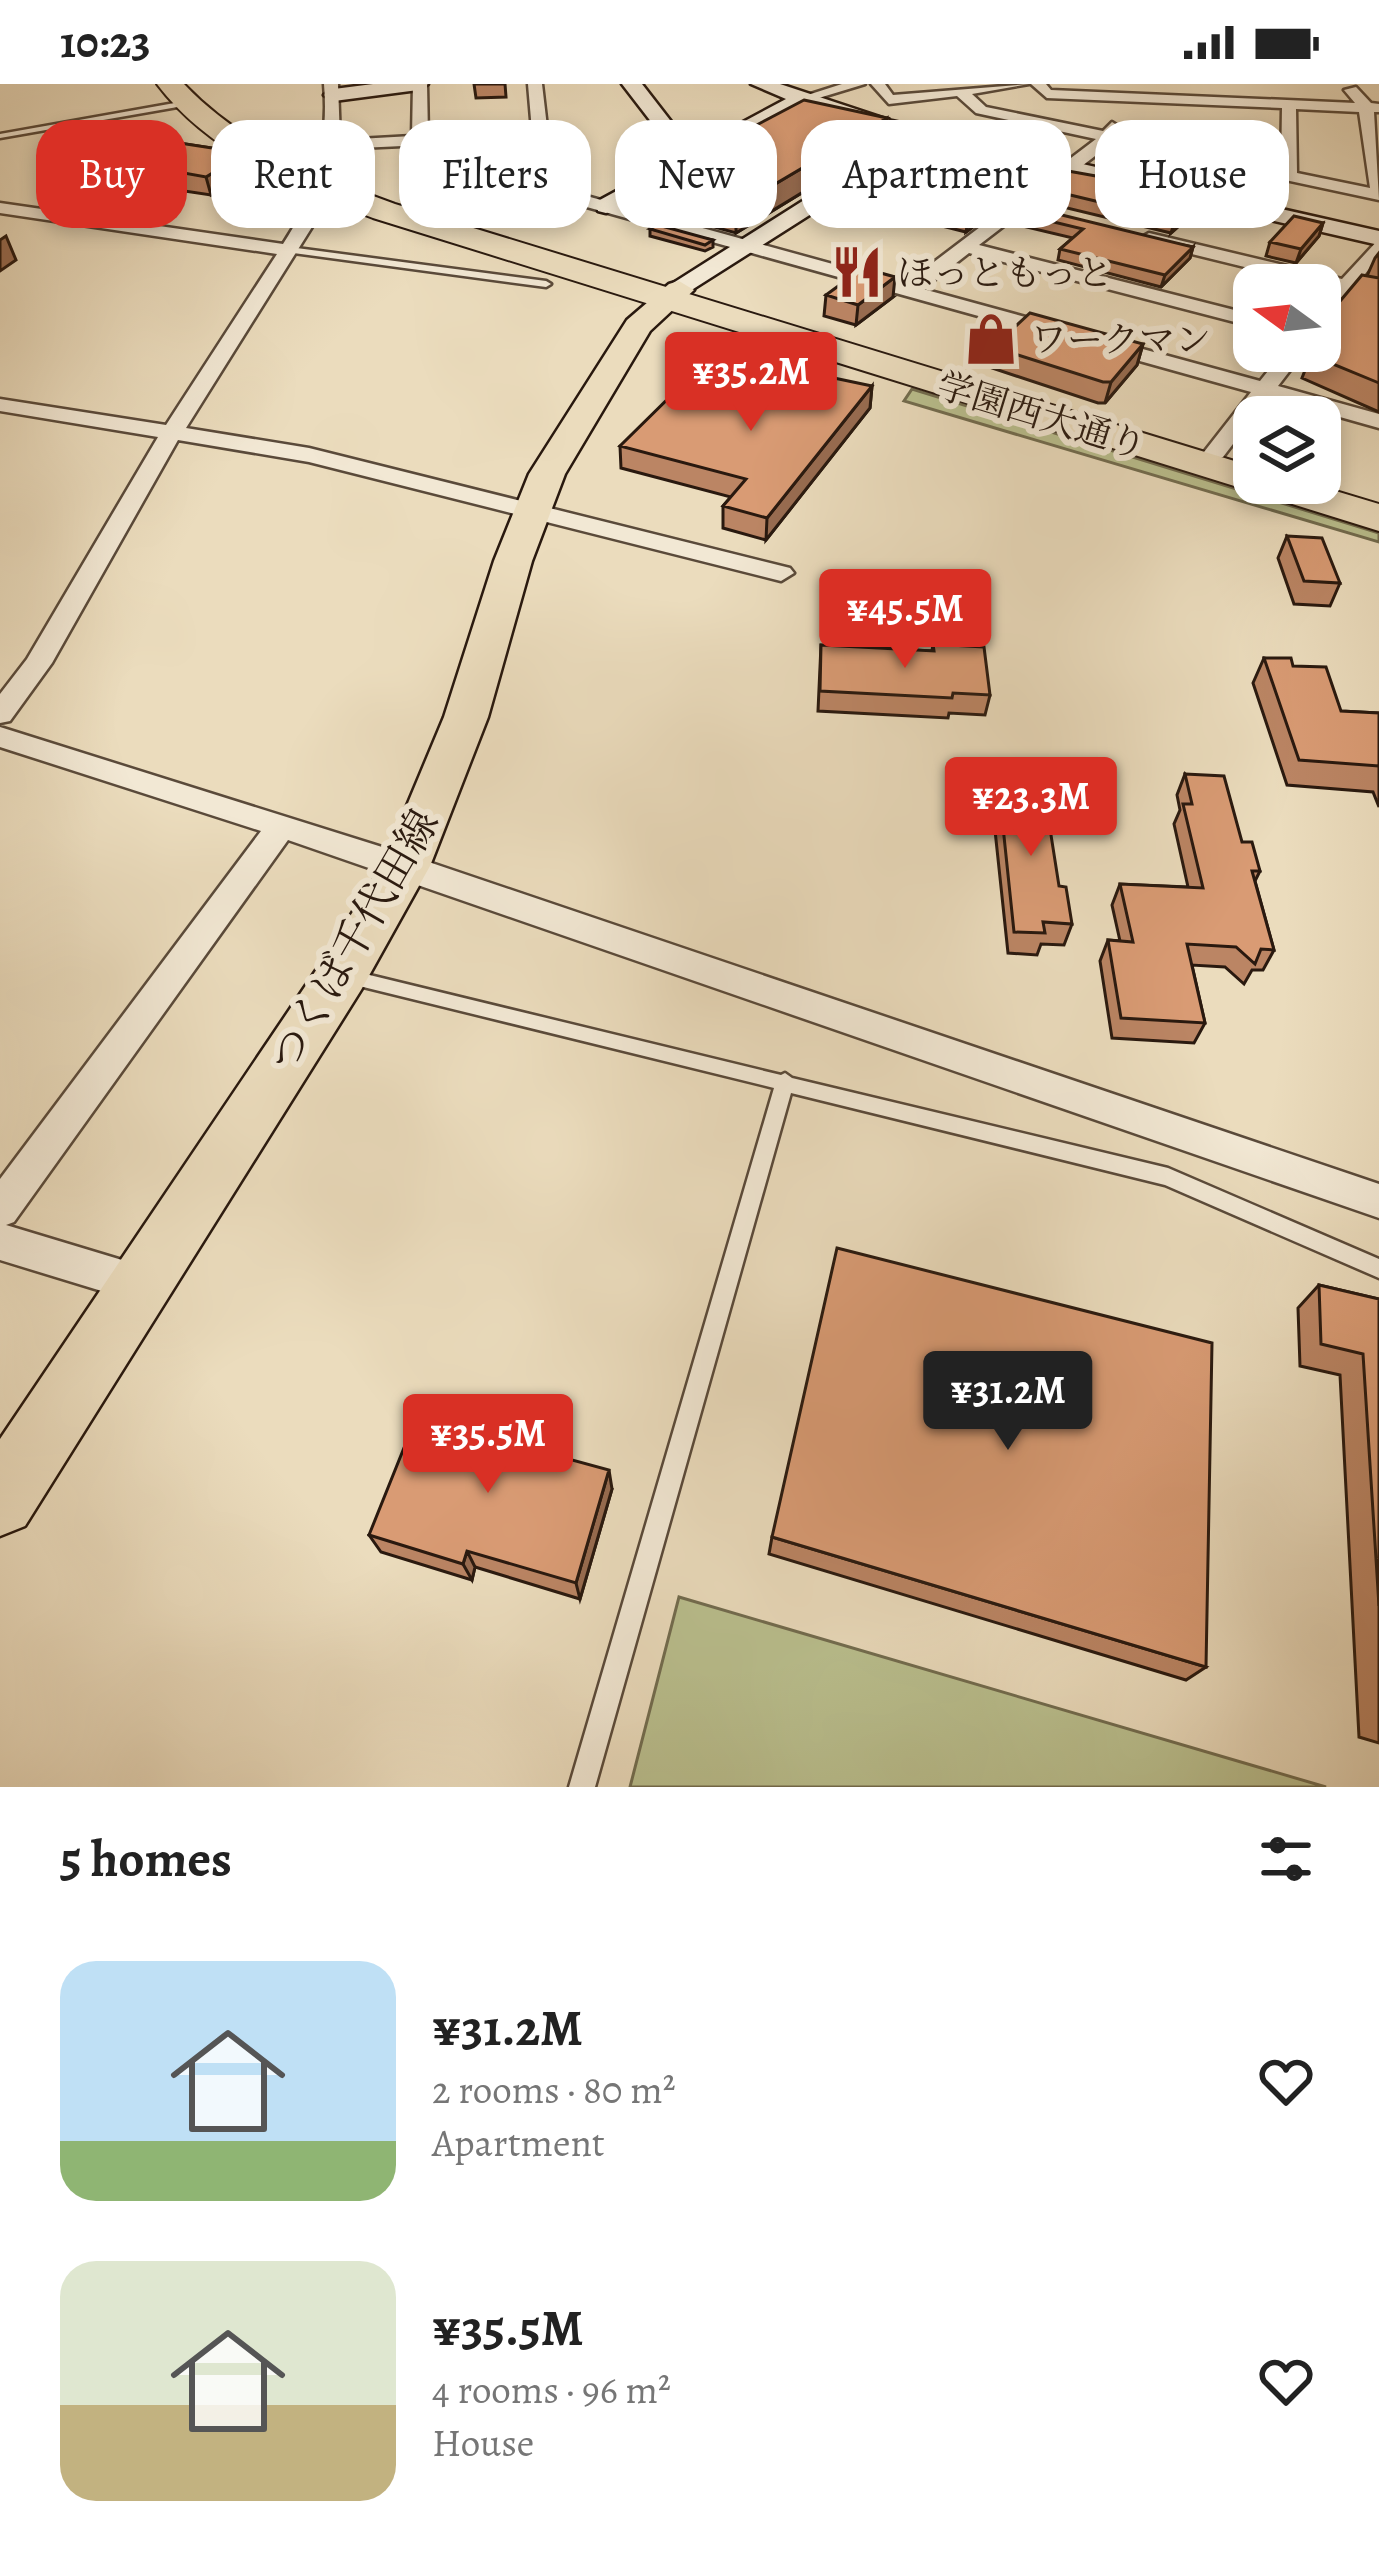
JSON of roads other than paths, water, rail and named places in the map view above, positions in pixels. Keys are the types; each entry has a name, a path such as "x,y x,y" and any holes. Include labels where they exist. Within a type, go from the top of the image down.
{"highway":[{"name":"学園西大通り","path":"182,90 228,120"},
{"name":"学園西大通り","path":"375,189 452,222 672,295 1233,473"},
{"name":"学園西大通り","path":"672,295 1233,458"},
{"path":"1341,490 1379,501"},
{"path":"1333,504 1379,518"}],"main road":[{"name":"つくば千代田線","path":"0,1501 342,975 406,866 466,717 532,510 593,393 638,326 672,295"}],"street":[{"path":"330,120 332,90 419,84 420,120"},
{"path":"535,84 539,120"},
{"path":"632,84 660,120"},
{"path":"761,84 872,120"},
{"path":"763,120 799,100 858,84"},
{"path":"878,84 889,100 1022,84"},
{"path":"1038,84 1047,94 1372,107"},
{"path":"1195,84 1207,100 1204,119"},
{"path":"1348,86 1379,89"},
{"path":"1289,176 1379,192 1372,107 1348,86"},
{"path":"961,92 981,110 1095,134"},
{"path":"1114,120 1120,97"},
{"path":"1289,104 1289,120"},
{"path":"1071,166 1095,148"},
{"path":"1071,168 1379,241 1341,292"},
{"path":"606,206 615,201"},
{"path":"591,202 1379,421"},
{"path":"0,208 289,250"},
{"path":"672,295 801,212"},
{"path":"0,714 38,663 171,434 299,228"},
{"path":"909,290 991,228"},
{"path":"1128,232 1379,294"},
{"path":"966,247 1233,316"},
{"path":"1215,452 1278,372"},
{"path":"0,405 309,455 781,573"},
{"path":"0,736 406,866 1379,1201"},
{"path":"0,1210 280,827"},
{"path":"0,1242 141,1284"}],"lane":[{"path":"0,136 182,90"},
{"path":"289,250 547,284"},
{"path":"342,975 1168,1177 1379,1269"},
{"path":"582,1787 785,1081"}],"place":[{"name":"ほっともっと","path":"857,272"},
{"name":"ワークマン","path":"991,339"}]}
